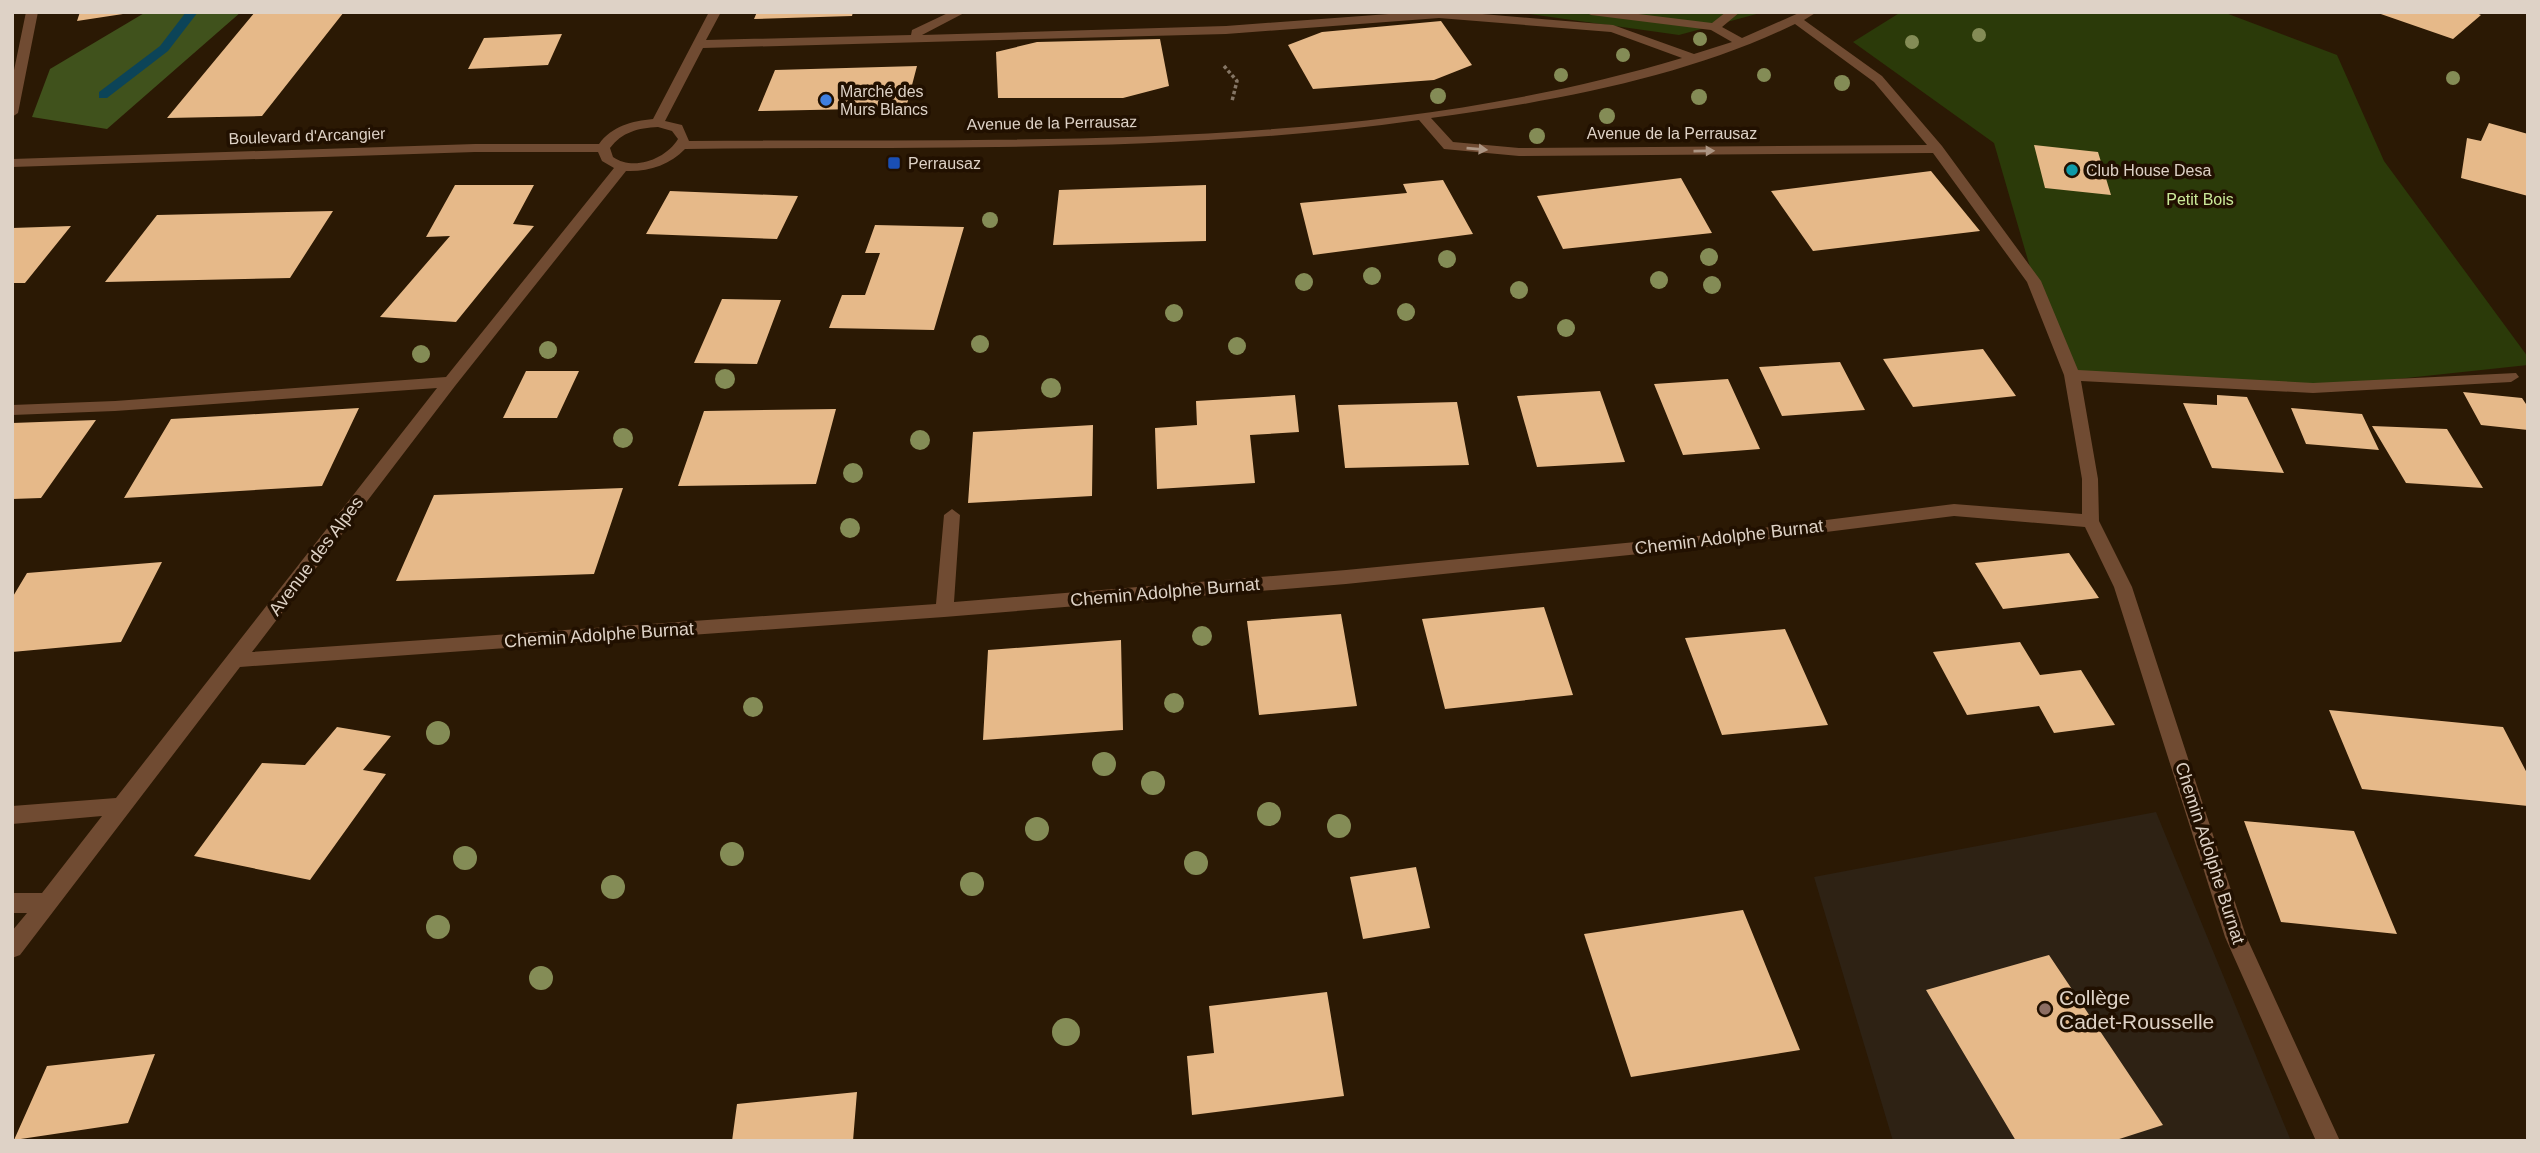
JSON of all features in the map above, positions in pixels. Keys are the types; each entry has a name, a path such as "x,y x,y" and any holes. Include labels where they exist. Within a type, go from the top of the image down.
{"street":[{"path":"12,113 32,12"},
{"path":"658,123 715,12"},
{"path":"906,37 960,12"},
{"path":"1591,12 1714,27 1743,43"},
{"path":"1714,27 1734,12"},
{"path":"699,44 1226,30 1439,15 1613,29 1692,58"},
{"name":"Avenue de la Perrausaz","path":"682,145 1093,141 1301,131 1524,101 1638,74 1743,43 1804,16"},
{"name":"Chemin Adolphe Burnat","path":"1804,16 1878,79 1937,149 2034,281 2072,375 2090,479 2091,521 2123,587 2236,937 2328,1141"},
{"name":"Avenue de la Perrausaz","path":"1422,116 1450,146 1519,152 1747,146 1937,149"},
{"path":"658,123 682,132 682,145 676,153 658,162 636,167 611,163 604,156 603,148 608,140 630,127 658,123"},
{"name":"Boulevard d'Arcangier","path":"12,163 461,149 603,148"},
{"name":"Avenue des Alpes","path":"12,948 450,382 623,166"},
{"path":"2072,375 2313,388 2511,377"},
{"path":"12,410 115,406 450,382"},
{"name":"Chemin Adolphe Burnat","path":"237,660 944,610 1346,577 1698,542 1954,510 2091,521"},
{"path":"944,610 953,515"},
{"path":"12,815 121,806"},
{"path":"12,903 47,903"}],"shaded area":[{"name":"Collège Cadet-Rousselle","path":"2156,812 2291,1141 1893,1141 1814,877"}],"green space":[{"path":"146,12 241,12 107,129 32,117 50,69"},
{"path":"1516,12 1764,12 1679,35"},
{"name":"Petit Bois","path":"1901,12 2223,12 2337,55 2384,161 2528,357 2528,365 2313,388 2072,375 2034,281 1994,143 1853,42"}],"building":[{"path":"80,12 123,12 123,14 77,21"},
{"path":"255,12 344,12 262,116 167,118"},
{"path":"757,12 853,12 852,16 754,19"},
{"path":"2375,12 2474,12 2481,15 2453,39"},
{"path":"1441,21 1472,65 1434,80 1313,89 1288,45 1322,32"},
{"path":"562,34 548,65 468,69 484,38"},
{"path":"1160,39 1169,86 1123,98 998,98 996,52 1037,42"},
{"path":"917,66 906,108 758,111 775,70"},
{"path":"2489,123 2528,134 2528,196 2461,178 2467,138 2481,141"},
{"name":"Club House Desa","path":"2034,145 2098,152 2111,195 2045,188"},
{"path":"1931,171 1980,231 1813,251 1771,191"},
{"path":"1681,178 1712,233 1563,249 1537,196"},
{"path":"1443,180 1473,234 1313,255 1300,203 1407,193 1403,184"},
{"path":"455,185 534,185 513,224 534,226 456,322 380,317 450,236 426,237"},
{"path":"1206,185 1206,241 1053,245 1059,190"},
{"path":"670,191 798,196 777,239 646,234"},
{"path":"333,211 290,278 105,282 157,215"},
{"path":"875,225 964,227 934,330 829,328 842,295 865,295 880,253 865,253"},
{"path":"71,226 25,283 12,283 12,228"},
{"path":"722,299 781,300 757,364 694,363"},
{"path":"1983,349 2016,396 1913,407 1883,359"},
{"path":"1840,362 1865,410 1782,416 1759,367"},
{"path":"526,371 579,371 557,418 503,418"},
{"path":"1728,379 1760,449 1683,455 1654,384"},
{"path":"1600,391 1625,462 1537,467 1517,396"},
{"path":"2463,392 2522,398 2528,407 2528,430 2481,425"},
{"path":"1295,395 1299,432 1250,435 1255,483 1157,489 1155,428 1197,425 1196,401"},
{"path":"2217,395 2247,397 2284,473 2212,468 2183,403 2217,405"},
{"path":"1457,402 1469,465 1345,468 1338,405"},
{"path":"359,408 322,486 124,498 171,419"},
{"path":"2291,408 2362,414 2379,450 2306,444"},
{"path":"836,409 816,484 678,486 704,411"},
{"path":"96,420 41,498 12,499 12,423"},
{"path":"1093,425 1092,496 968,503 973,432"},
{"path":"2372,426 2447,429 2483,488 2406,483"},
{"path":"623,488 594,574 396,581 434,495"},
{"path":"2069,553 2099,598 2003,609 1975,563"},
{"path":"162,562 121,642 12,652 12,598 27,573"},
{"path":"1544,607 1573,695 1445,709 1422,619"},
{"path":"1341,614 1357,706 1259,715 1247,621"},
{"path":"1785,629 1828,725 1722,735 1685,638"},
{"path":"1121,640 1123,730 983,740 988,650"},
{"path":"2020,642 2040,675 2081,670 2115,725 2054,733 2039,706 1967,715 1933,652"},
{"path":"2329,710 2503,727 2528,775 2528,806 2362,789"},
{"path":"337,727 391,736 363,770 386,774 310,880 194,856 262,763 305,765"},
{"path":"2244,821 2354,831 2397,934 2281,922"},
{"path":"1416,867 1430,928 1363,939 1350,877"},
{"path":"1743,910 1800,1050 1631,1077 1584,934"},
{"name":"Collège Cadet-Rousselle","path":"2049,955 2163,1125 2113,1141 2016,1141 1926,990"},
{"path":"1327,992 1344,1096 1192,1115 1187,1056 1214,1053 1209,1006"},
{"path":"155,1054 128,1123 14,1140 47,1066"},
{"path":"857,1092 853,1141 732,1141 737,1104"}],"waterway":[{"path":"103,95 164,48 192,12"}],"place":[{"name":"Marché des Murs Blancs","path":"826,100"},
{"name":"Perrausaz","path":"894,163"},
{"name":"Club House Desa","path":"2072,170"},
{"name":"Collège Cadet-Rousselle","path":"2045,1009"}]}
